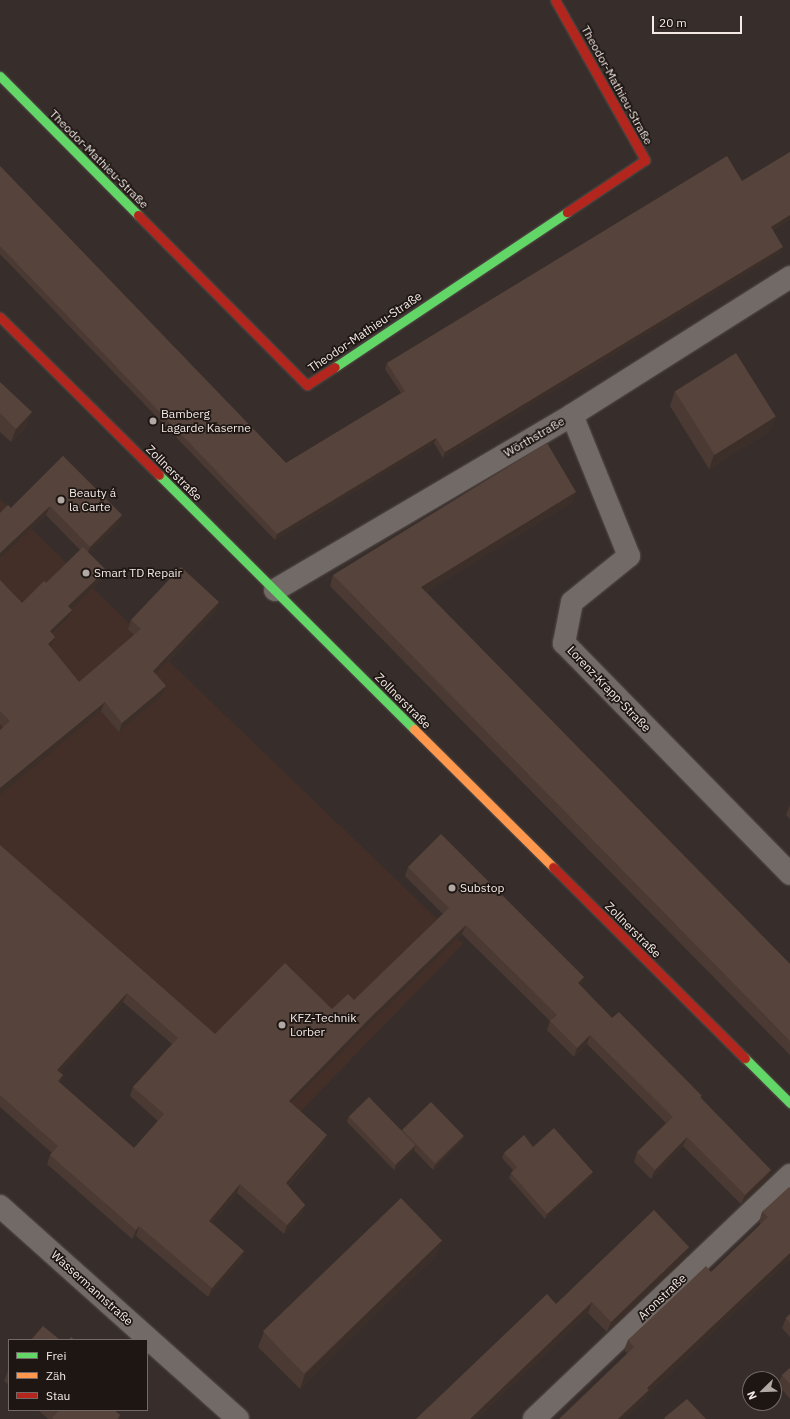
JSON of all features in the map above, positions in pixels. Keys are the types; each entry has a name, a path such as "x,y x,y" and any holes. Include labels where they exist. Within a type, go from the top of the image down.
{"street":[{"name":"Theodor-Mathieu-Straße","path":"0,76 306,385 645,160 555,0"},
{"name":"Wörthstraße","path":"275,590 572,415 790,277"},
{"name":"Zollnerstraße","path":"0,317 790,1103"},
{"name":"Lorenz-Krapp-Straße","path":"572,415 629,556 572,602 564,643 790,874"},
{"name":"Aronstraße","path":"534,1419 790,1176"},
{"name":"Wassermannstraße","path":"0,1206 238,1419"}],"shaded area":[{"path":"0,499 463,944 294,1118 0,854"}],"building":[{"path":"790,152 790,215 771,227 783,247 445,452 436,438 277,534 0,246 0,166 286,463 405,391 387,363 727,156 742,181"},
{"path":"736,353 776,417 715,455 675,391"},
{"path":"0,382 32,412 16,429 0,413"},
{"path":"547,443 576,492 421,587 790,964 790,1041 333,575"},
{"path":"63,456 122,515 90,547 50,506 0,553 0,513 8,505 11,508"},
{"path":"83,547 106,570 68,606 72,610 50,631 55,637 48,644 79,682 141,629 131,620 181,567 219,602 153,671 166,686 122,723 105,702 0,788 0,730 10,721 0,711 0,580 22,603 44,581 46,583"},
{"path":"441,834 584,977 578,983 612,1018 619,1012 702,1096 700,1097 771,1170 745,1195 687,1137 655,1170 637,1152 673,1117 590,1035 577,1048 550,1021 557,1015 466,925 371,1017 289,1101 327,1135 286,1183 305,1205 287,1225 240,1184 209,1221 244,1251 212,1288 139,1226 136,1230 50,1155 58,1146 0,1095 0,845 215,1034 285,963 332,1009 348,994 354,1000 449,908 408,867","holes":["127,993 178,1038 133,1087 164,1114 134,1148 58,1081 63,1075 57,1070"]},
{"path":"369,1097 416,1145 395,1165 349,1116"},
{"path":"431,1102 464,1136 435,1164 402,1130"},
{"path":"554,1128 593,1172 547,1214 511,1173 517,1167 504,1153 524,1135 533,1147"},
{"path":"789,1187 790,1253 647,1388 649,1390 618,1419 559,1419 634,1347 628,1340 706,1266 711,1272 768,1217 762,1212"},
{"path":"401,1198 442,1240 304,1374 263,1331"},
{"path":"654,1210 689,1247 611,1322 592,1302 470,1419 416,1419 547,1294 556,1304"},
{"path":"790,1314 790,1323 786,1318"},
{"path":"43,1326 59,1339 32,1339"},
{"path":"790,1368 790,1384 782,1375"},
{"path":"687,1399 706,1419 664,1418"},
{"path":"58,1411 115,1411 120,1415 117,1419 52,1418"}],"traffic: fast":[{"path":"0,76 138,215"},
{"path":"335,367 567,212"},
{"path":"159,475 414,729"},
{"path":"745,1058 790,1103"}],"traffic: slow":[{"path":"414,729 553,867"}],"traffic: jam":[{"path":"555,0 645,160 567,212"},
{"path":"138,215 307,385 335,367"},
{"path":"0,317 159,475"},
{"path":"553,867 745,1058"}],"place":[{"name":"Bamberg Lagarde Kaserne","path":"153,421"},
{"name":"Beauty á la Carte","path":"61,500"},
{"name":"Smart TD Repair","path":"86,573"},
{"name":"Substop","path":"452,888"},
{"name":"KFZ-Technik Lorber","path":"282,1025"}]}
